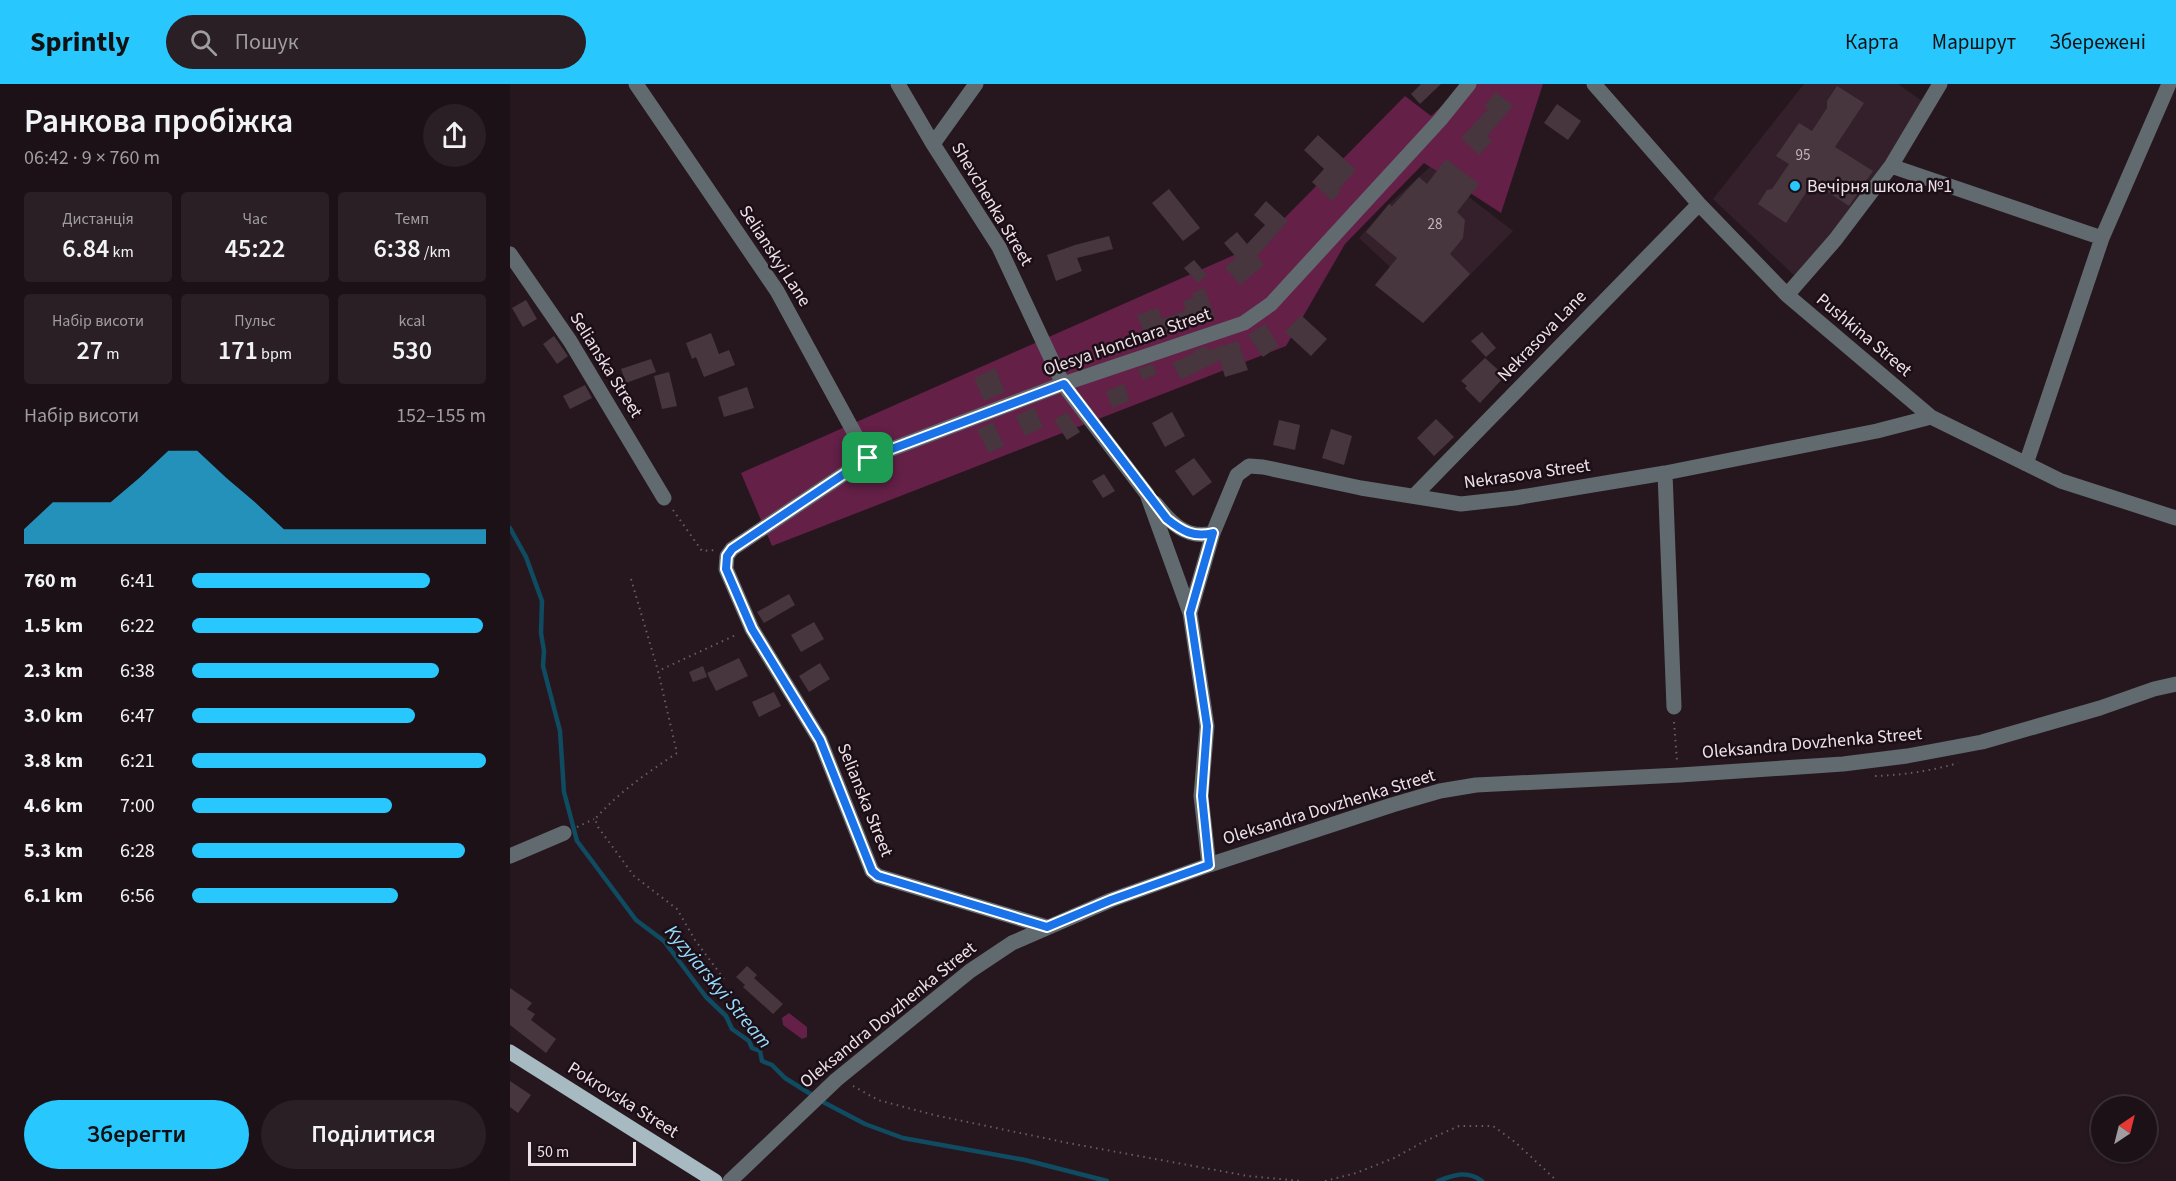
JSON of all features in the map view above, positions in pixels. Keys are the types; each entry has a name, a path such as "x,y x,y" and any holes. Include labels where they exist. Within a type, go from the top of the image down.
{"main road":[{"name":"Pokrovska Street","path":"510,1052 715,1181"}],"street":[{"name":"Selianskyi Lane","path":"636,84 777,291 868,458"},
{"name":"Shevchenka Street","path":"898,84 933,144 999,247 1064,384 1167,519 1191,534 1201,536 1213,533"},
{"path":"933,144 976,84"},
{"name":"Olesya Honchara Street","path":"732,549 868,458 1064,384 1244,323 1271,304 1440,120 1469,84"},
{"name":"Pushkina Street","path":"1594,84 1699,204 1787,295 1931,417 2061,481 2176,518"},
{"path":"1787,295 1835,240 1891,166 1940,84"},
{"path":"2026,464 2102,238 2169,84"},
{"path":"1891,166 2102,238"},
{"name":"Nekrasova Lane","path":"1414,496 1699,204"},
{"name":"Selianska Street","path":"510,254 570,340 664,498"},
{"name":"Nekrasova Street","path":"1190,613 1213,533 1237,475 1249,466 1361,488 1461,504 1515,498 1665,473 1877,431 1931,417"},
{"path":"1665,473 1674,707"},
{"name":"Shevchenka Street","path":"1147,494 1190,613 1207,726 1202,796 1209,865"},
{"name":"Selianska Street","path":"732,549 727,556 726,569 752,629 820,740 872,871 878,876 1047,927"},
{"name":"Oleksandra Dovzhenka Street","path":"730,1181 808,1104 836,1080 970,971 1012,943 1111,900 1209,865 1440,791 1476,785 1715,773 1843,764 1907,756 1982,742 2176,684"},
{"path":"510,856 564,833"}],"path":[{"path":"664,498 702,551 732,549"},
{"path":"588,822 595,819 609,803 644,775 677,753 658,671 631,579"},
{"path":"658,671 752,629"},
{"path":"1674,707 1677,763"},
{"path":"595,819 598,827 634,876 677,909 695,940 724,979"},
{"path":"836,1080 850,1084 878,1100 934,1115 1248,1176 1301,1181"},
{"path":"1325,1181 1356,1173 1394,1158 1459,1126 1493,1126 1515,1142 1557,1181"}],"shaded area":[{"path":"1466,84 1543,84 1501,213 1424,163 1345,244 1286,346 772,546 741,473 1259,244 1405,96 1431,116"},
{"name":"Вечірня школа №1","path":"1804,84 1898,84 1922,101 1878,173 1796,277 1713,199"},
{"path":"1430,167 1513,231 1423,323 1375,285 1390,267 1359,238 1389,204"},
{"path":"789,1013 807,1027 807,1037 802,1039 783,1025 782,1018"}],"building":[{"path":"1421,84 1441,84 1420,104 1411,94"},
{"path":"1837,86 1864,103 1835,147 1873,171 1849,206 1813,182 1786,223 1758,204 1767,190 1772,189 1789,164 1776,156 1799,123 1812,131 1827,108 1827,101"},
{"path":"1496,92 1513,106 1487,136 1492,141 1479,155 1461,138 1488,109 1484,106"},
{"path":"1557,104 1581,121 1568,140 1544,123"},
{"path":"1318,135 1356,170 1339,189 1341,191 1332,201 1312,182 1324,169 1304,150"},
{"path":"1446,159 1479,184 1457,212 1465,220 1463,238 1450,254 1470,274 1423,323 1375,285 1397,258 1366,232 1389,204 1392,206 1419,177 1427,184"},
{"path":"1169,189 1200,228 1183,241 1152,203"},
{"path":"1266,201 1288,221 1257,256 1264,265 1240,285 1225,267 1236,257 1224,243 1237,232 1247,244 1265,225 1254,215"},
{"path":"1109,236 1113,249 1077,258 1082,271 1056,281 1047,255"},
{"path":"1194,260 1207,275 1198,283 1184,268"},
{"path":"1204,288 1215,317 1155,338 1151,328 1143,331 1137,315 1158,308 1162,319 1186,310 1183,301 1194,297 1192,293"},
{"path":"526,300 537,319 523,327 512,308"},
{"path":"1301,315 1327,339 1311,356 1285,332"},
{"path":"1265,324 1279,346 1263,357 1248,335"},
{"path":"1482,332 1496,348 1486,357 1471,341"},
{"path":"711,333 719,354 729,350 735,365 704,377 696,357 692,359 686,343"},
{"path":"554,336 568,356 557,364 543,344"},
{"path":"1238,341 1248,370 1225,377 1220,360 1181,380 1172,363 1206,346 1208,350"},
{"path":"1485,358 1505,376 1480,403 1461,381"},
{"path":"651,359 656,372 626,383 621,369"},
{"path":"1152,364 1157,374 1143,380 1138,369"},
{"path":"995,368 1005,392 984,401 974,378"},
{"path":"669,372 677,406 662,409 654,376"},
{"path":"1124,384 1130,401 1112,408 1106,391"},
{"path":"585,385 592,398 570,409 563,396"},
{"path":"747,387 754,408 724,417 718,397"},
{"path":"1034,407 1043,427 1025,436 1016,416"},
{"path":"1067,412 1080,432 1067,440 1054,420"},
{"path":"1172,412 1185,436 1165,447 1152,423"},
{"path":"1436,419 1454,437 1434,456 1417,438"},
{"path":"1279,420 1300,425 1295,450 1273,445"},
{"path":"993,422 1004,446 989,453 977,430"},
{"path":"1331,429 1352,436 1344,465 1322,458"},
{"path":"1194,458 1212,482 1193,496 1175,471"},
{"path":"1104,474 1115,491 1103,498 1092,481"},
{"path":"789,594 795,605 764,623 757,612"},
{"path":"814,622 824,639 801,652 791,635"},
{"path":"739,658 748,676 716,691 707,673"},
{"path":"820,663 830,679 809,692 799,676"},
{"path":"703,666 707,677 693,682 689,672"},
{"path":"774,692 781,706 759,717 752,702"},
{"path":"747,966 757,975 754,978 783,1004 773,1014 743,987 745,985 736,977"},
{"path":"510,988 532,1003 527,1009 535,1014 531,1020 556,1039 546,1053 510,1025"},
{"path":"510,1081 531,1095 518,1113 510,1107"}],"waterway":[{"name":"Kyzyiarskyi Stream","path":"510,528 526,557 542,601 543,666 560,731 564,792 577,841 636,920 664,941 706,997 726,1016 732,1029 749,1041 752,1048 760,1051 762,1061 772,1065 785,1078 865,1124 903,1138 1025,1160 1107,1181"},
{"name":"Kyzyiarskyi Stream","path":"1438,1181 1455,1175 1471,1176 1482,1181"}],"place":[{"name":"Вечірня школа №1","path":"1795,186"}],"route":[{"path":"1064,384 1167,519 1191,534 1201,536 1213,533 1190,613 1207,726 1202,796 1209,865 1111,900 1047,927 878,876 872,871 820,740 752,629 726,569 727,556 732,549 868,458 1064,384"}]}
